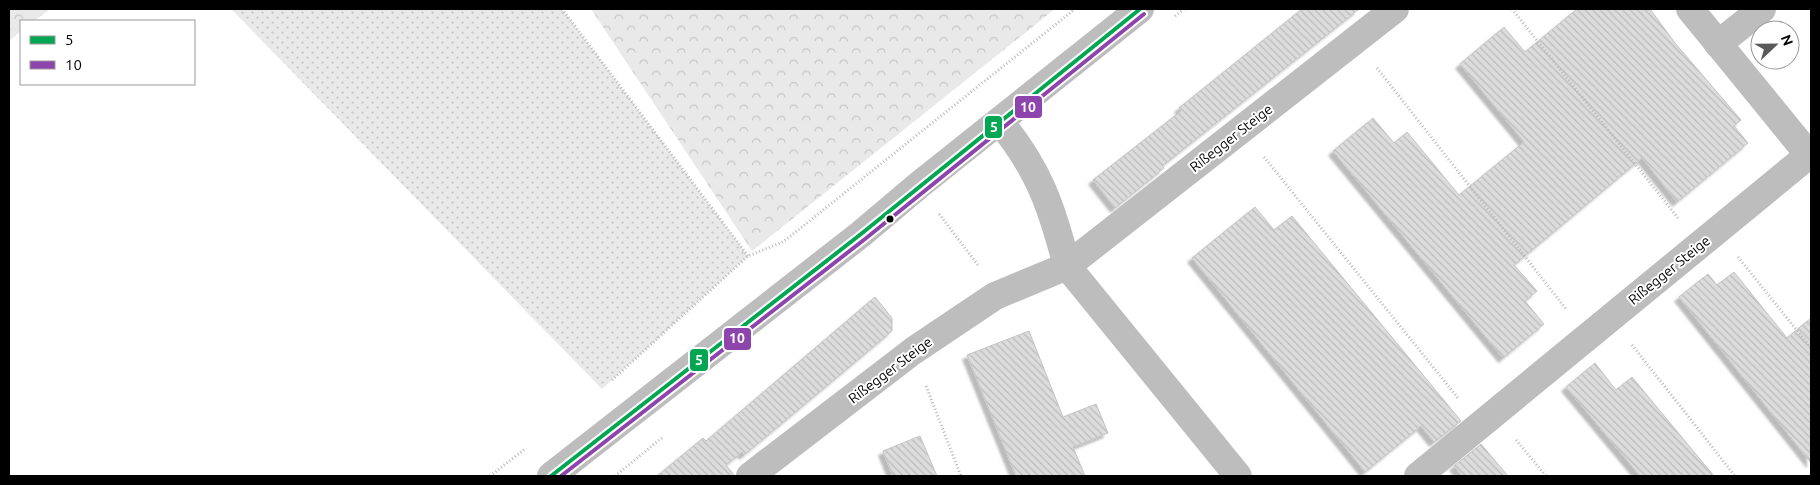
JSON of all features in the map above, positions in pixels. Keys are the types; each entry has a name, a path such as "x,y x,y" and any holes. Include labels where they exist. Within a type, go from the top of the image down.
{"street":[{"path":"551,476 1000,122 1140,9"},
{"name":"Rißegger Steige","path":"750,476 913,351 995,296 1067,266 1395,9"},
{"name":"Rißegger Steige","path":"1418,476 1809,155 1690,9"},
{"path":"1718,44 1762,9"},
{"path":"1000,122 1017,143 1042,186 1056,223 1067,266 1238,476"}],"path":[{"path":"562,9 748,256"},
{"path":"609,382 748,256 783,242 1076,9"},
{"path":"1512,9 1709,238 1811,348"},
{"path":"1355,40 1588,337"},
{"path":"1242,130 1488,420 1546,476"},
{"path":"937,212 984,272 995,296"},
{"path":"1612,318 1735,476"},
{"path":"913,351 961,476"},
{"path":"490,476 527,447"}],"green space":[{"path":"9,9 50,9 35,20 20,20 20,32 9,41"},
{"path":"231,9 562,9 748,256 602,389"},
{"path":"591,9 1055,9 752,251"}],"building":[{"path":"1302,9 1359,9 1162,166 1164,168 1115,208 1093,180 1181,111 1179,108"},
{"path":"1577,9 1650,9 1675,43 1741,120 1734,126 1748,143 1677,202 1642,158 1514,265 1537,291 1525,301 1544,324 1503,358 1333,151 1373,118 1394,143 1407,132 1459,195 1524,142 1460,64 1504,27 1525,52"},
{"path":"1255,207 1274,230 1292,216 1461,421 1434,442 1421,426 1365,472 1192,258"},
{"path":"1734,272 1787,338 1811,318 1811,463 1679,297 1708,274 1717,285"},
{"path":"875,297 892,318 892,331 744,455 742,452 726,465 735,476 657,476 703,438 706,441"},
{"path":"1029,331 1063,417 1096,404 1108,433 1073,447 1085,476 1016,476 967,355"},
{"path":"1595,363 1616,390 1632,377 1714,476 1640,476 1566,387"},
{"path":"920,436 937,476 893,476 883,451"},
{"path":"1481,444 1508,476 1462,476 1454,466"}],"transit line":[{"name":"5","path":"551,476 861,234 1140,9"},
{"name":"10","path":"561,476 865,239 1144,14"}]}
